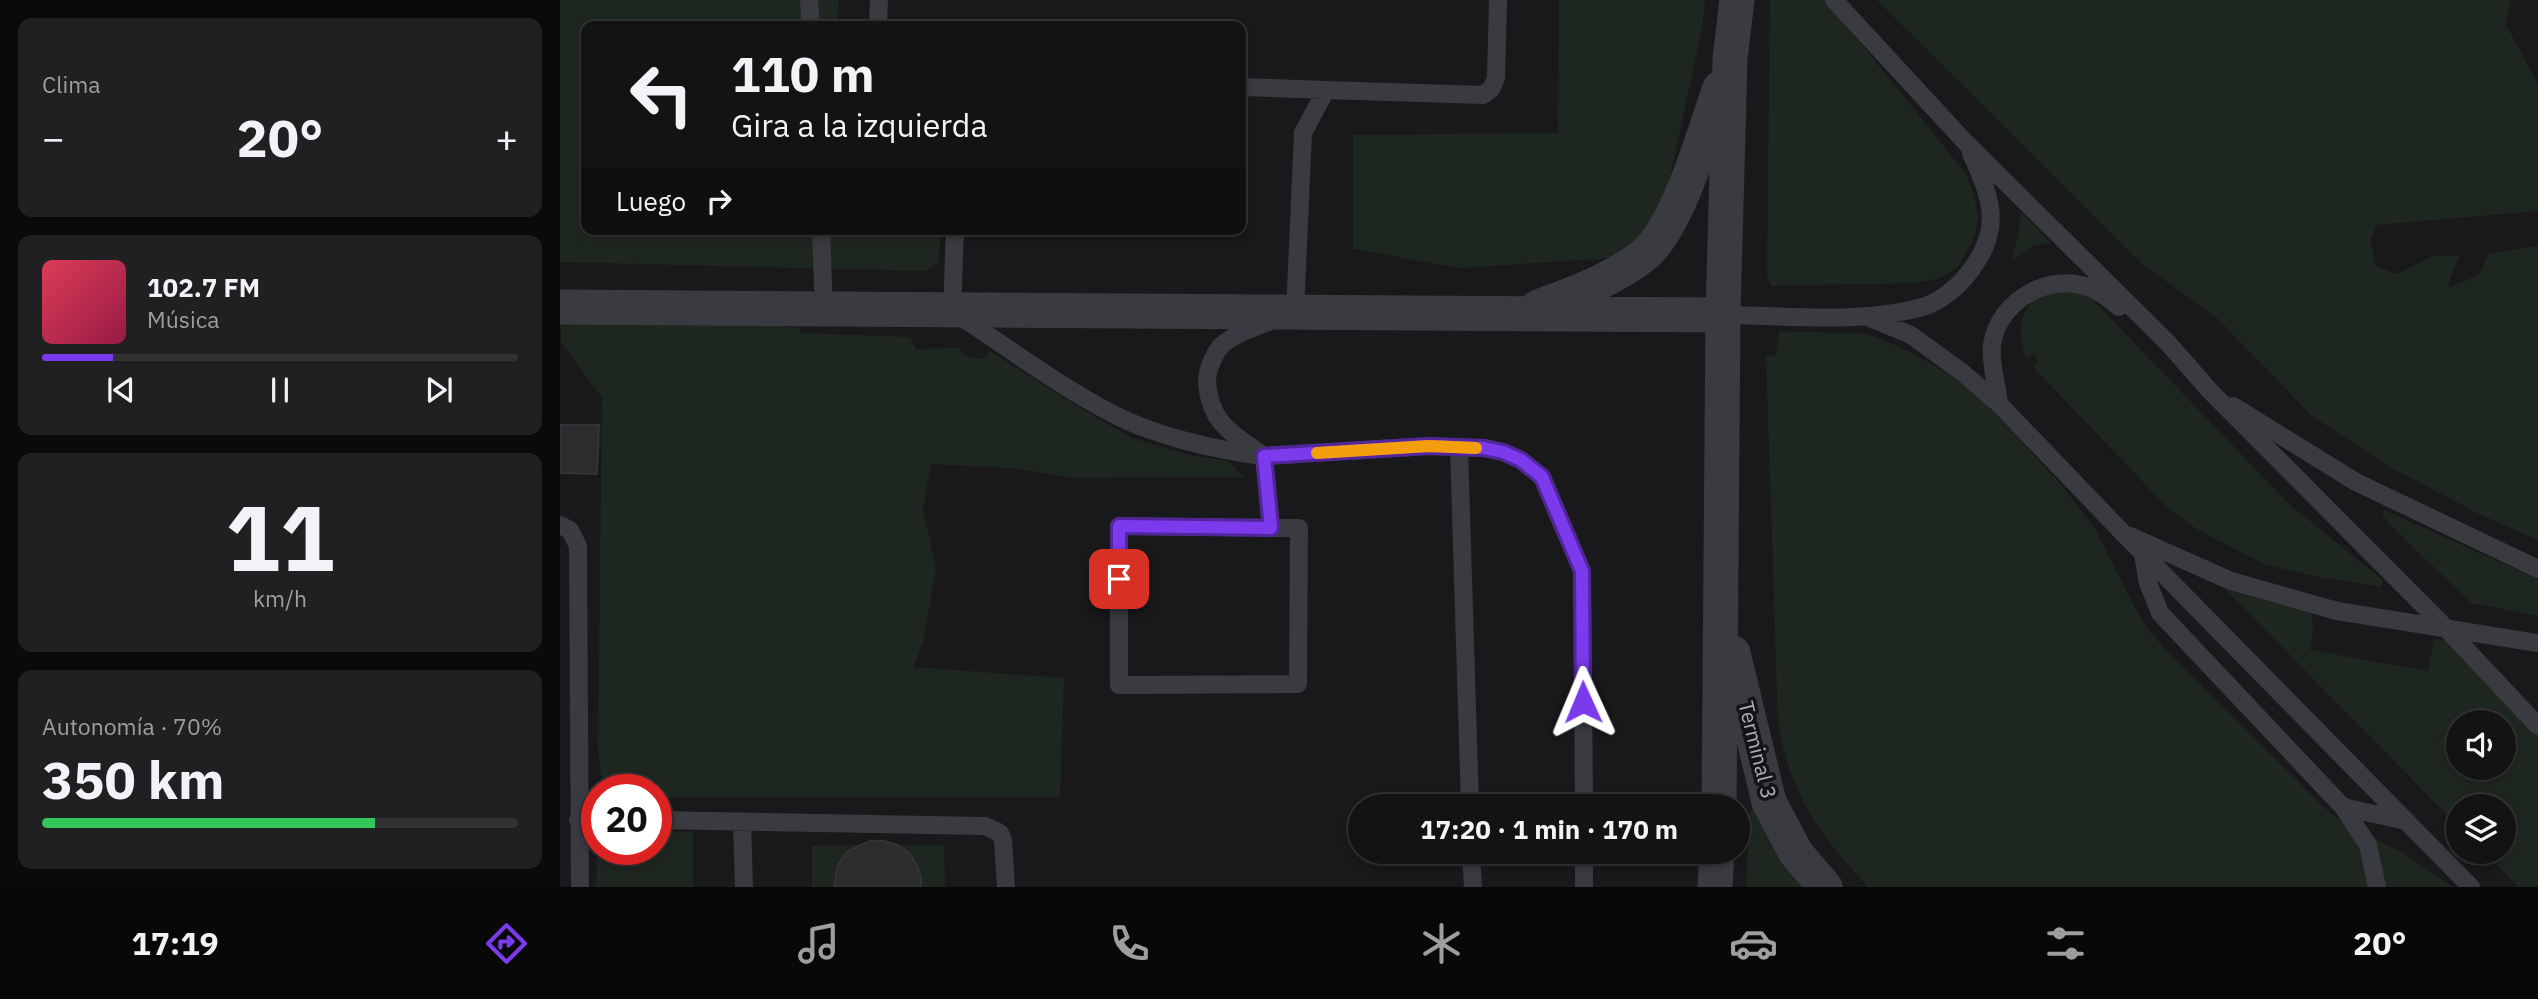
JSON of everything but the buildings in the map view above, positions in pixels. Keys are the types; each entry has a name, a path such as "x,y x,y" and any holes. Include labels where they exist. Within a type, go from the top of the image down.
{"street":[{"path":"1719,794 1723,315 1730,59 1737,0"},
{"path":"1518,315 1600,283 1646,253 1662,236 1677,206 1730,59"},
{"path":"560,307 1723,315"},
{"name":"Terminal 3","path":"1720,599 1769,802 1796,853 1825,887"},
{"path":"1716,887 1717,864"}],"lane":[{"path":"808,0 810,21"},
{"path":"878,21 879,0"},
{"path":"1246,87 1483,95 1491,89 1496,78 1498,0"},
{"path":"1833,0 1967,144 2167,342 2210,391 2445,627 2538,726"},
{"path":"1271,528 1264,456 1222,424 1209,402 1207,373 1220,348 1234,337 1295,312 1303,134 1326,90"},
{"path":"1723,315 1865,316 1921,308 1947,294 1969,274 1984,252 1990,233 1988,193 1967,144"},
{"path":"821,235 824,310"},
{"path":"955,235 952,311 1051,377 1116,415 1143,427 1238,453 1264,456 1429,446 1484,448 1521,460 1542,477 1582,571 1584,794"},
{"path":"2000,404 1992,345 1997,326 2008,309 2029,293 2048,285 2069,283 2095,290 2167,342"},
{"path":"1865,316 1911,335 1964,373 2000,404 2143,554 2471,887"},
{"path":"2210,391 2356,482 2538,569"},
{"path":"1459,447 1470,794"},
{"path":"560,525 570,530 578,546 581,805"},
{"path":"1119,526 1271,528 1299,528 1298,684 1119,685 1119,526"},
{"path":"2121,531 2231,581 2337,611 2538,643"},
{"path":"2143,554 2148,583 2160,613 2343,807 2368,845 2377,887"},
{"path":"560,801 579,801"},
{"path":"2343,807 2406,821"},
{"path":"672,820 985,825 1000,833 1003,840 1006,887"},
{"path":"742,822 744,887"},
{"path":"580,887 581,839"},
{"path":"560,844 579,845"},
{"path":"1471,864 1472,887"},
{"path":"1584,864 1584,887"}],"shaded area":[{"path":"560,0 839,0 837,21 581,21 581,235 941,235 939,262 925,271 560,262"},
{"path":"1559,0 1705,0 1702,29 1658,233 1611,258 1461,268 1353,249 1353,135 1558,133"},
{"path":"1770,0 1826,0 1966,174 1974,195 1978,218 1975,236 1958,267 1938,279 1913,283 1771,286 1767,275"},
{"path":"1877,0 2511,0 2505,23 2538,84 2538,211 2376,225 2371,240 2375,266 2397,274 2433,256 2459,256 2447,288 2479,275 2489,254 2538,246 2538,540 2481,515 2390,467 2312,416 2218,319 2141,263"},
{"path":"2020,211 2050,242 2034,246 2012,260 2019,229"},
{"path":"2068,290 2082,293 2092,299 2289,504 2383,580 2381,587 2266,565 2198,530 2167,507 2032,366 2038,361 2034,354 2026,358 2021,324 2027,308 2040,296"},
{"path":"699,318 800,328 800,333 910,337 916,349 959,348 964,355 983,359 990,351 1132,438 1193,456 1228,461 1244,477 1076,478 1010,468 931,464 923,510 936,568 924,637 914,667 1064,678 1060,797 672,797 672,774 601,774 598,750 602,398 561,342 561,324"},
{"path":"1779,331 1866,334 1896,345 1929,362 1974,391 2058,481 2094,527 2135,608 2166,650 2327,810 2342,822 2403,853 2453,887 1868,887 1835,849 1809,812 1791,772 1778,723 1766,357 1776,354"},
{"path":"2384,510 2538,579 2538,616 2472,603 2383,518"},
{"path":"2226,590 2313,613 2310,650 2428,671 2434,639 2448,640 2516,710 2446,710 2446,780 2516,780 2516,710 2538,733 2538,887 2518,887 2496,864 2516,864 2516,794 2446,794 2446,814"},
{"path":"1752,796 1816,887 1746,887 1747,864 1750,864"},
{"path":"672,831 693,832 693,887 596,887 596,865 672,865"},
{"path":"874,845 859,887 812,887 812,846"},
{"path":"881,845 944,845 945,887 897,887"}],"slow traffic":[{"path":"1317,453 1429,446 1476,448"}],"route":[{"path":"1119,579 1119,526 1271,528 1264,456 1429,446 1484,448 1503,452 1521,460 1542,477 1582,571 1583,702"}]}
